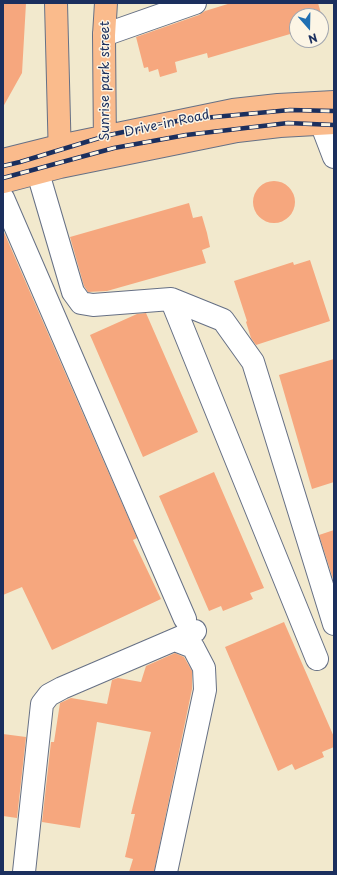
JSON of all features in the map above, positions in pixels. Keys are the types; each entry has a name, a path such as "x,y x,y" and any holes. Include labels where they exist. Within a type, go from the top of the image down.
{"main road":[{"path":"56,3 60,157"},
{"name":"Sunrise park street","path":"106,3 104,35 106,158"},
{"name":"Drive-in Road","path":"3,182 38,173 60,157 105,136 233,110 285,104 334,102"},
{"name":"Drive-in Road","path":"3,160 60,157 106,158 236,131 328,123"}],"street":[{"path":"104,35 195,3"},
{"path":"328,123 334,158"},
{"path":"38,173 73,292 81,303 93,305 171,299 223,320 253,362 334,624"},
{"path":"3,198 190,625 175,640 62,688 49,695 42,704 24,872"},
{"path":"171,299 317,659"},
{"path":"166,872 205,690 204,668 193,647 175,640"}],"building":[{"path":"3,3 26,3 22,73 3,107"},
{"path":"231,3 318,3 319,8 289,8 289,34 208,58 207,53 175,62 177,72 160,77 158,69 149,72 148,67 144,68 136,37 199,15 205,11"},
{"path":"274,181 289,187 295,202 289,217 274,223 259,217 253,202 259,187"},
{"path":"189,203 193,218 202,216 207,233 210,247 202,250 206,263 107,291 88,292 84,286 70,237"},
{"path":"3,230 137,538 133,540 161,599 52,650 22,587 3,595"},
{"path":"310,260 330,321 256,345 251,338 234,281 293,262 294,265"},
{"path":"146,313 198,432 143,457 90,335 137,314"},
{"path":"334,359 334,482 312,489 279,375"},
{"path":"214,472 264,588 250,593 253,599 223,611 221,606 209,611 159,496"},
{"path":"334,530 334,582 319,535"},
{"path":"284,622 334,737 334,747 322,752 324,757 295,770 292,764 278,771 225,647"},
{"path":"175,653 184,657 192,671 192,689 154,872 129,872 133,859 125,857 135,814 131,814 151,732 97,722 80,828 42,822 51,742 54,742 60,703 71,698 107,704 112,680 118,678 141,682 146,666"},
{"path":"3,734 26,737 17,818 3,816"}],"railway":[{"path":"3,166 109,135 182,120 290,110 334,111"},
{"path":"3,178 114,148 186,135 288,123 334,125"}]}
